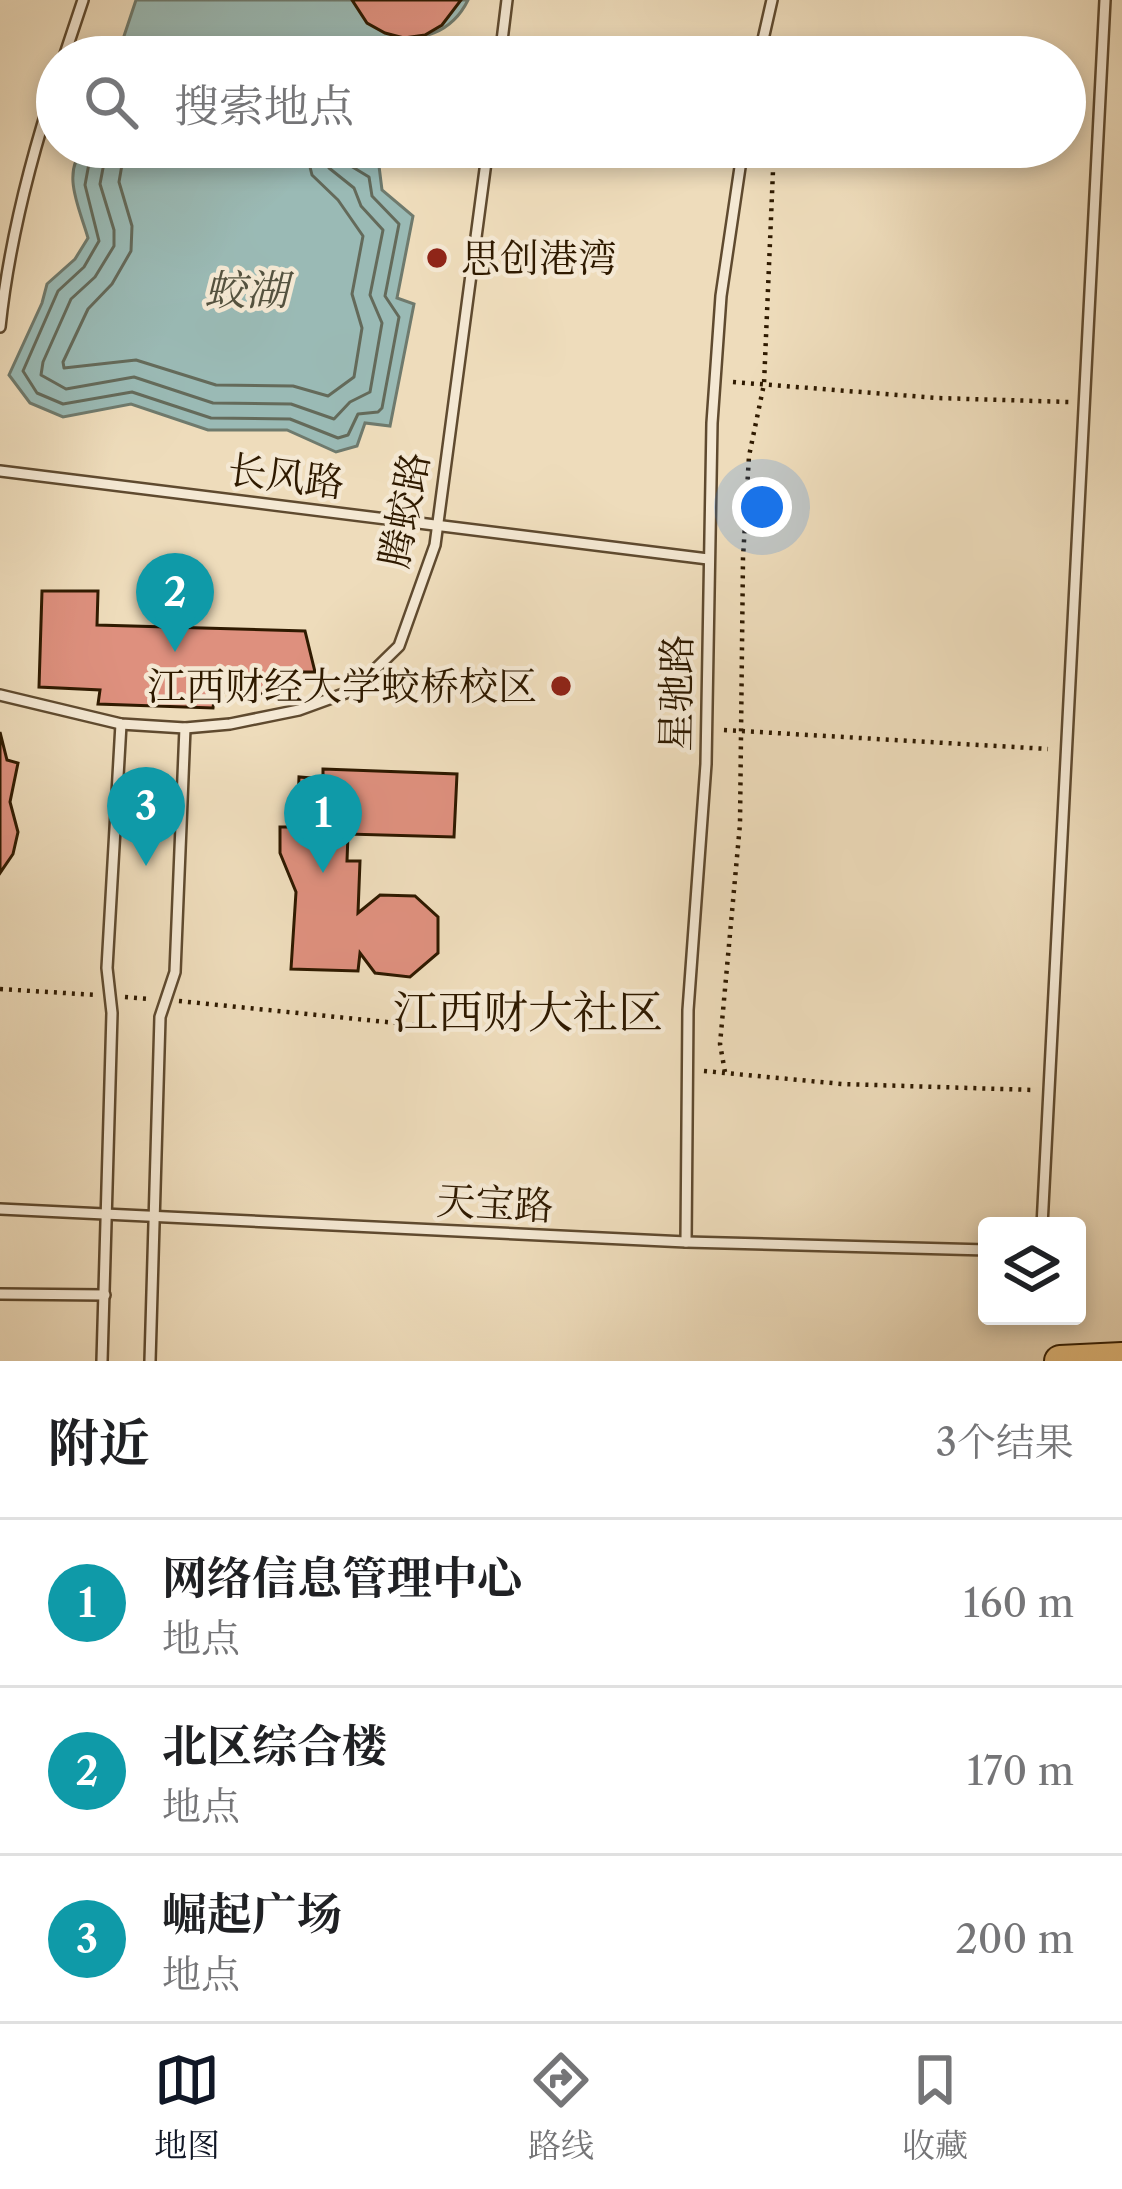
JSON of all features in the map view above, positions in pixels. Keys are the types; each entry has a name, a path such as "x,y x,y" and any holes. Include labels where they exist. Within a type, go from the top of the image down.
{"main road":[{"path":"1060,1361 1122,1358"}],"lane":[{"path":"71,36 82,0"},
{"path":"503,36 507,0"},
{"path":"764,36 772,0"},
{"path":"1042,1217 1105,0"},
{"path":"0,327 3,288 36,145"},
{"name":"腾蛟路","path":"0,695 121,724 184,728 299,710 354,690 399,646 435,545 485,168"},
{"name":"星驰路","path":"686,1241 688,1071 706,764 715,381 721,296 740,168"},
{"name":"长风路","path":"0,471 708,559"},
{"path":"102,1361 109,1214 110,996 106,968 121,724"},
{"path":"150,1361 160,1017 176,972 184,728"},
{"name":"天宝路","path":"0,1209 978,1250"},
{"path":"0,1294 105,1295"}],"path":[{"path":"725,1072 720,1043 738,844 743,558 749,456 764,384 773,168"},
{"path":"715,381 938,398 1085,403"},
{"path":"742,731 1066,749"},
{"path":"0,989 416,1025"},
{"path":"688,1071 842,1084 1046,1091"}],"water":[{"path":"136,0 468,0 450,23 427,36 124,36"},
{"name":"蛟湖","path":"74,168 379,168 382,190 413,216 397,298 414,304 390,426 365,423 357,446 336,452 287,430 208,430 131,404 63,417 30,403 9,375 47,284 75,259 88,238"}],"building":[{"path":"352,0 461,0 442,25 425,35 396,36 367,23"},
{"path":"42,591 98,591 97,625 305,631 315,672 294,672 293,695 215,692 213,708 98,704 100,690 39,687"},
{"path":"0,732 7,760 18,763 10,802 18,832 13,854 0,873"},
{"path":"323,769 457,774 454,837 348,834 347,861 360,861 358,913 380,895 415,896 438,917 438,953 410,977 375,973 360,953 358,971 291,969 296,892 280,853 280,827 305,827 306,806 298,805 299,777 323,779"}],"place":[{"name":"思创港湾","path":"437,258"},
{"name":"北区综合楼","path":"175,652"},
{"name":"江西财经大学蛟桥校区","path":"561,686"},
{"name":"崛起广场","path":"146,866"},
{"name":"网络信息管理中心","path":"323,873"}],"district":[{"name":"江西财大社区","path":"528,1012"}]}
